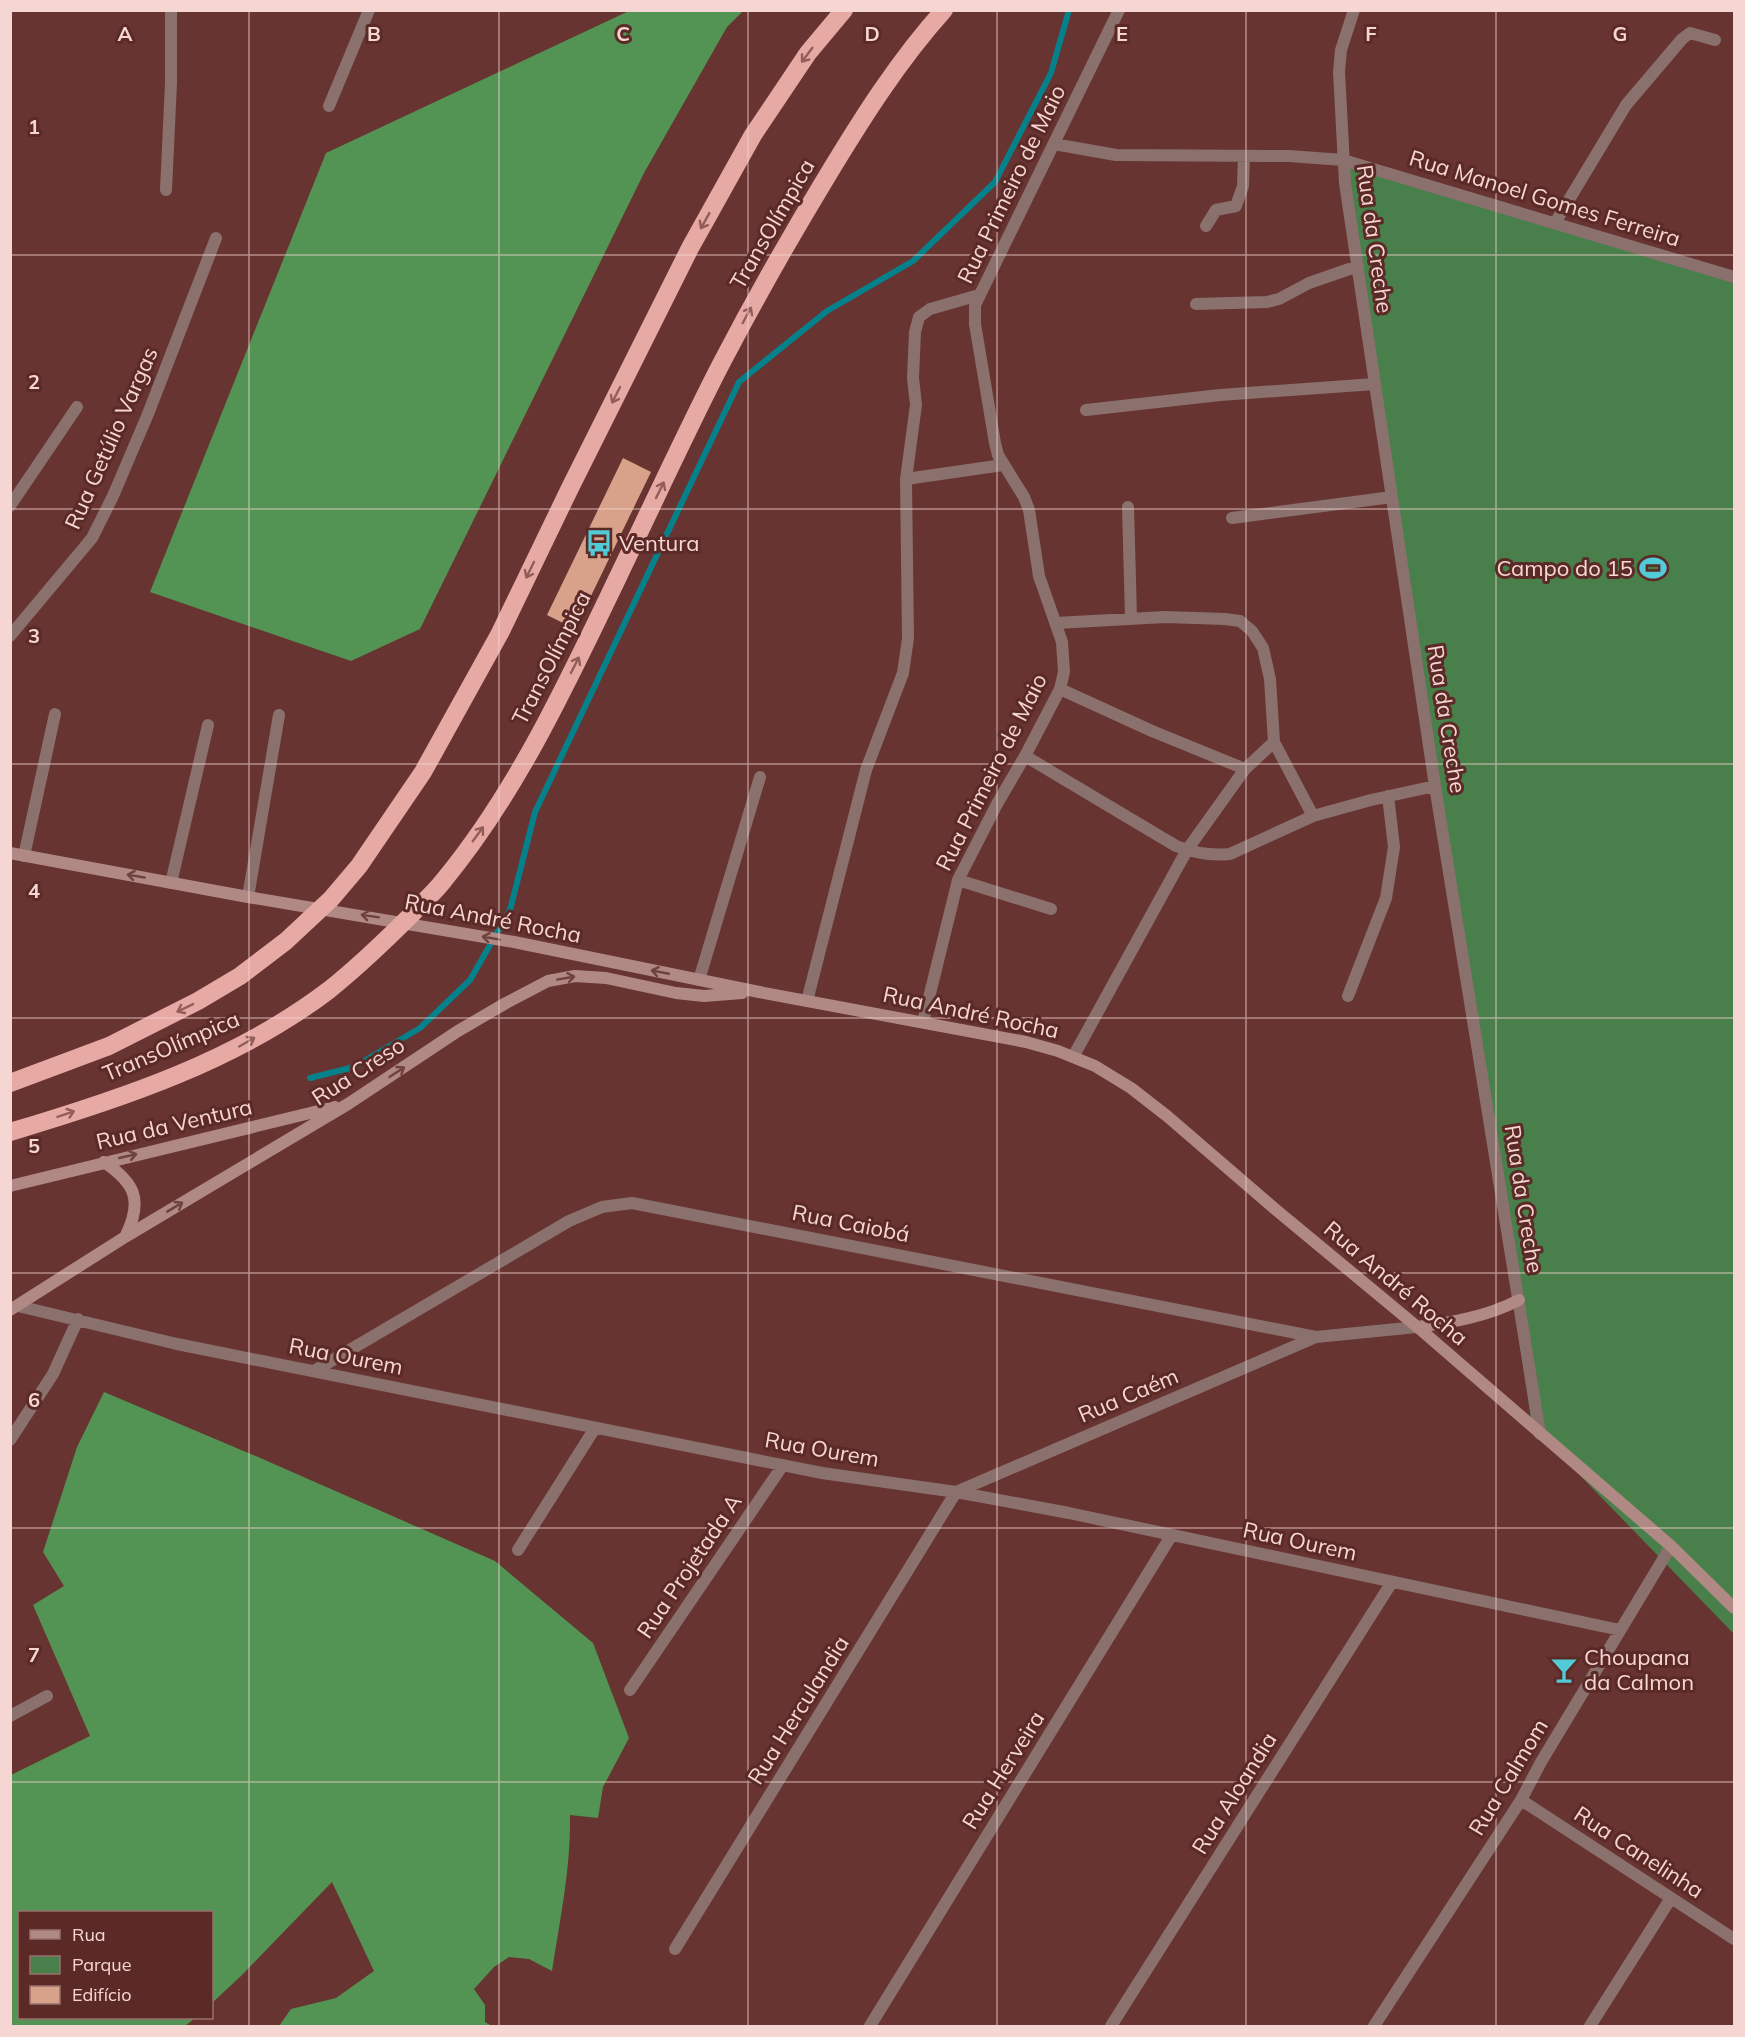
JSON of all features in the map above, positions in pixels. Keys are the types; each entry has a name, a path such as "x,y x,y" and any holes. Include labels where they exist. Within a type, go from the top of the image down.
{"highway":[{"name":"TransOlímpica","path":"10,1083 109,1046 198,1002 240,976 286,941 331,899 359,866 423,772 500,633 685,258 753,135 808,53 844,10"},
{"name":"TransOlímpica","path":"10,1132 162,1081 227,1053 273,1027 326,992 372,955 443,881 495,810 536,740 594,627 720,366 783,249 854,132 919,38 944,10"}],"main road":[{"name":"Rua André Rocha","path":"10,853 248,897 514,942 759,992 1026,1042 1095,1066 1167,1116 1417,1327 1671,1546 1734,1608"},
{"name":"Rua Creso","path":"14,1308 125,1237 348,1104 458,1031 548,981 575,976 606,978 676,993 704,996 759,992"},
{"name":"Rua da Ventura","path":"10,1186 348,1104"},
{"path":"104,1162 119,1172 130,1184 135,1202 133,1221 125,1237"},
{"path":"1417,1327 1469,1319 1519,1300"}],"street":[{"path":"166,190 171,83 171,10"},
{"path":"329,106 369,10"},
{"name":"Rua Primeiro de Maio","path":"923,1022 958,880 1060,689 1064,672 1064,655 1056,623 1039,576 1029,510 1024,497 1004,465 995,443 974,313 979,295 1119,10"},
{"name":"Rua da Creche","path":"1354,10 1341,50 1339,72 1343,160 1435,786 1540,1434"},
{"path":"1555,223 1626,105 1682,39 1690,33 1715,40"},
{"name":"Rua Manoel Gomes Ferreira","path":"1054,144 1116,155 1245,156 1343,160 1734,277"},
{"path":"1206,226 1216,210 1236,206 1243,186 1245,156"},
{"name":"Rua Getúlio Vargas","path":"10,636 92,538 113,496 148,414 216,238"},
{"path":"1196,304 1273,301 1309,283 1358,266"},
{"path":"807,1001 866,770 903,674 908,638 906,479 916,405 913,378 915,332 919,317 930,309 979,295"},
{"path":"1086,410 1220,395 1375,384"},
{"path":"10,506 77,407"},
{"path":"906,479 1004,465"},
{"path":"1232,518 1392,496"},
{"path":"1128,507 1131,618"},
{"path":"1056,623 1131,618 1225,618 1240,621 1252,631 1263,648 1270,679 1274,742 1312,816"},
{"path":"1060,689 1152,731 1245,769"},
{"path":"24,856 55,714"},
{"path":"248,897 279,715"},
{"path":"171,883 208,725"},
{"path":"1072,1057 1187,850 1245,769 1274,742"},
{"path":"1025,756 1132,821 1187,850 1200,854 1230,854 1312,816 1435,786"},
{"path":"699,980 760,777"},
{"path":"1348,996 1388,888 1394,847 1388,796"},
{"path":"958,880 1052,909"},
{"name":"Rua Caiobá","path":"314,1371 569,1221 602,1207 632,1203 667,1208 1316,1337 1417,1327"},
{"name":"Rua Ourem","path":"14,1308 78,1319 177,1344 822,1473 956,1492 1069,1513 1620,1630"},
{"path":"10,1440 53,1374 78,1319"},
{"name":"Rua Caém","path":"956,1492 1316,1337"},
{"path":"518,1550 595,1428"},
{"name":"Rua Projetada A","path":"630,1690 783,1464"},
{"name":"Rua Herculandia","path":"675,1949 956,1492"},
{"name":"Rua Herveira","path":"870,2026 1171,1536"},
{"name":"Rua Calmom","path":"1374,2026 1521,1800 1541,1762 1671,1546"},
{"name":"Rua Aloandia","path":"1111,2026 1392,1582"},
{"path":"10,1716 47,1696"},
{"name":"Rua Canelinha","path":"1521,1800 1734,1939"},
{"path":"1590,2026 1671,1898"}],"green space":[{"path":"631,10 743,11 727,27 644,173 420,629 351,661 150,592 326,153"},
{"path":"1344,164 1734,283 1734,1634 1532,1426"},
{"path":"104,1392 495,1561 593,1643 629,1738 603,1787 598,1818 570,1815 567,1874 552,1971 529,1959 509,1957 494,1967 474,1989 485,2005 485,2022 492,2026 279,2026 291,2009 336,1998 374,1971 332,1882 213,2002 213,1911 18,1911 18,2019 194,2019 185,2026 11,2026 11,1775 90,1736 33,1605 64,1586 43,1552 77,1447"}],"building":[{"name":"Ventura","path":"623,458 651,472 575,629 547,615"}],"waterway":[{"path":"310,1078 354,1067 420,1028 470,980 510,910 535,812 739,382 827,311 913,261 995,182 1051,73 1069,10"}],"place":[{"name":"Ventura","path":"599,543"},
{"name":"Campo do 15","path":"1653,568"},
{"name":"Choupana da Calmon","path":"1564,1670"}]}
